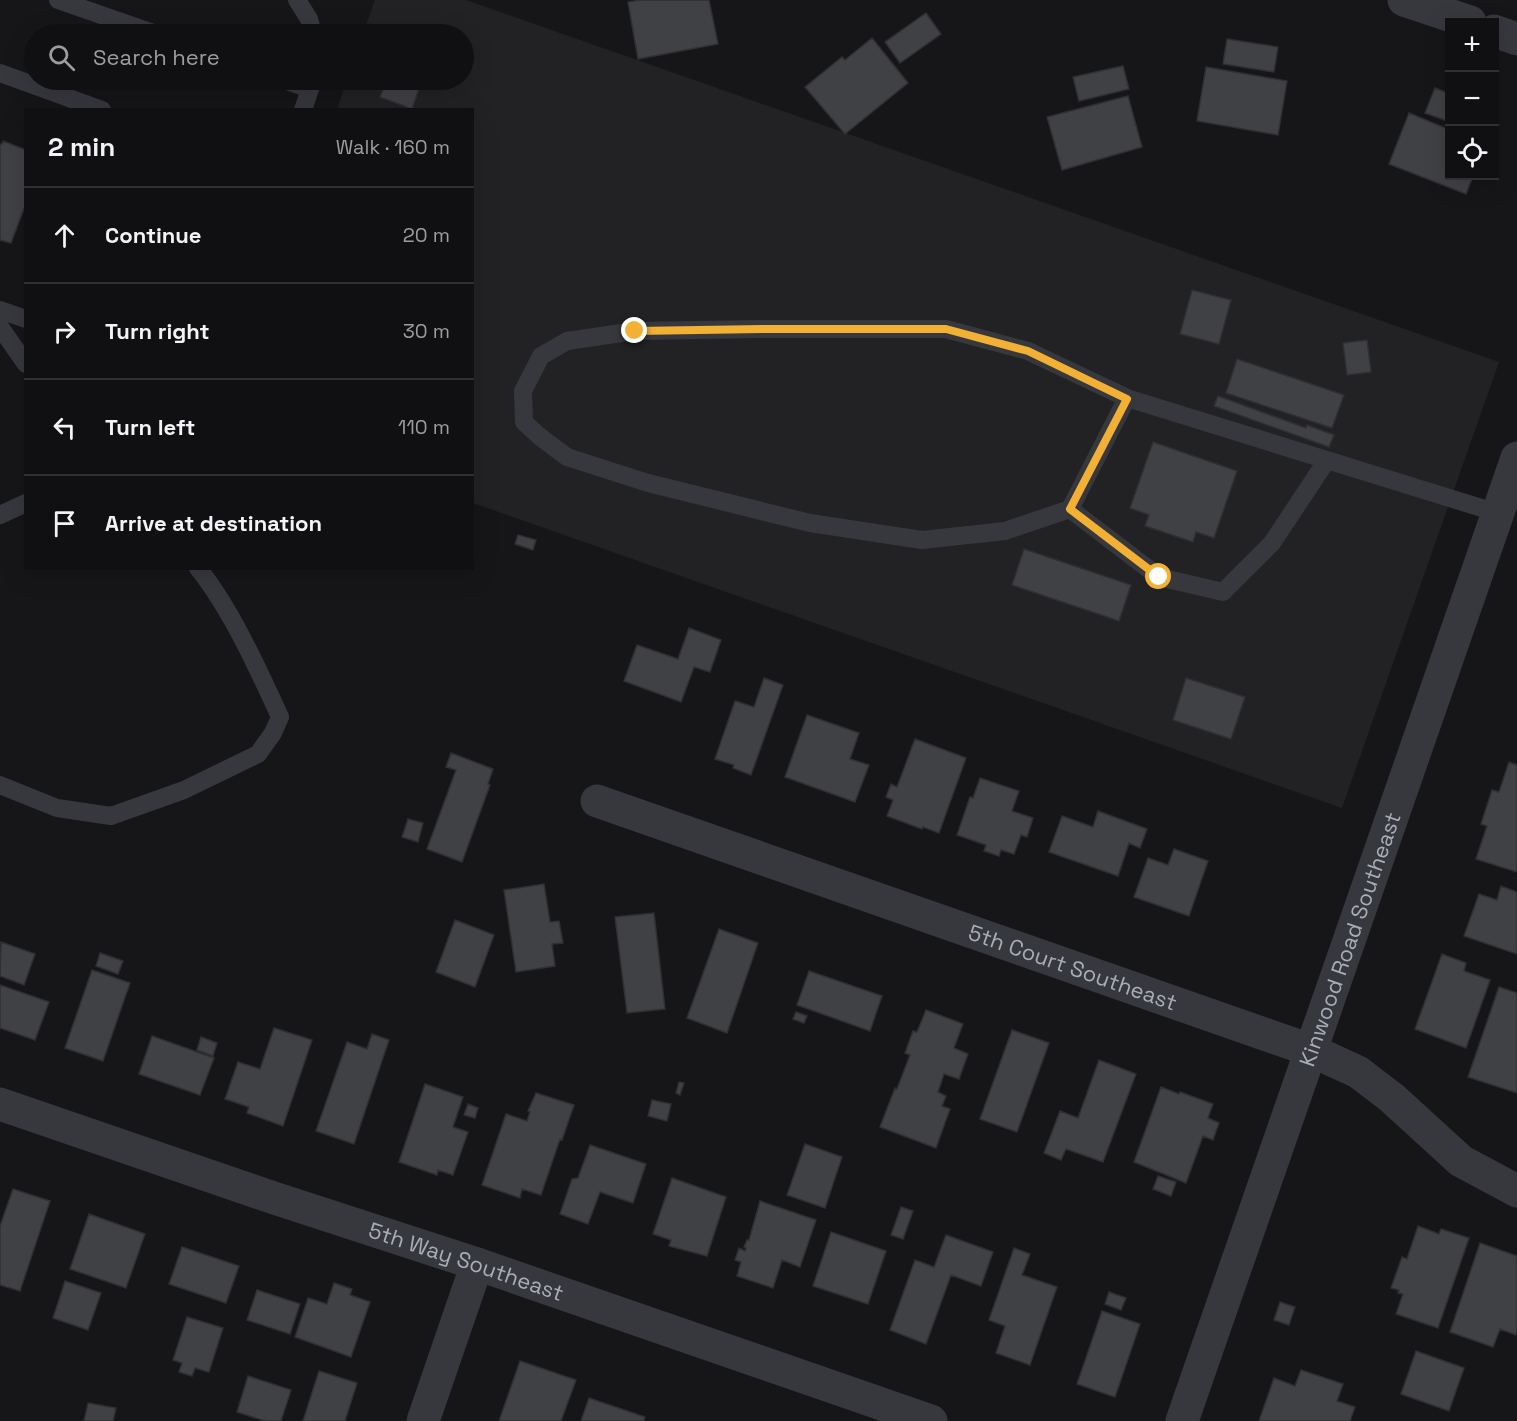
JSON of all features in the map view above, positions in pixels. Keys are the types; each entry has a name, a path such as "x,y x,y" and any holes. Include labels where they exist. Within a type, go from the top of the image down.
{"street":[{"path":"1404,0 1458,18"},
{"path":"1499,33 1517,39"},
{"name":"Kinwood Road Southeast","path":"1182,1421 1517,458"},
{"name":"5th Court Southeast","path":"597,801 1310,1050 1358,1072 1392,1098 1461,1161 1517,1191"},
{"name":"5th Way Southeast","path":"0,1104 477,1264 931,1421"},
{"path":"423,1421 477,1264"}],"lane":[{"path":"58,0 127,24"},
{"path":"297,0 310,24"},
{"path":"0,73 24,82"},
{"path":"47,90 96,108"},
{"path":"304,108 310,90"},
{"path":"0,310 24,318"},
{"path":"0,327 24,361"},
{"path":"1127,399 1070,509 1005,531 922,540 810,523 648,483 567,457 524,422 523,391 541,356 567,341 635,331 946,329 1028,351 1127,399 1498,513"},
{"path":"1070,509 1159,577 1223,592 1272,543 1327,460"},
{"path":"0,514 24,504"},
{"path":"0,784 57,808 111,816 184,790 258,754 273,733 280,717 258,668 199,570"}],"shaded area":[{"path":"375,0 466,0 1499,362 1342,808 474,503 474,108 338,108 344,90 474,90 474,24 367,24"}],"building":[{"path":"709,0 718,44 638,59 628,2"},
{"path":"926,13 941,34 900,63 885,42"},
{"path":"872,38 908,83 845,134 805,87 842,57 845,60"},
{"path":"1227,39 1278,47 1274,72 1223,64"},
{"path":"1123,66 1129,89 1079,101 1073,77"},
{"path":"1206,67 1287,81 1278,135 1197,121"},
{"path":"1435,88 1445,92 1445,120 1425,113"},
{"path":"383,90 419,90 412,108 380,97"},
{"path":"1128,96 1142,147 1062,170 1047,117"},
{"path":"1409,113 1445,128 1445,180 1471,180 1466,194 1389,164"},
{"path":"3,141 24,149 24,208 11,243 0,240 0,144"},
{"path":"1192,290 1231,300 1219,344 1180,334"},
{"path":"1367,340 1371,372 1347,375 1343,343"},
{"path":"1237,359 1344,395 1332,428 1226,393"},
{"path":"1218,396 1306,428 1307,425 1334,435 1329,447 1214,406"},
{"path":"1153,442 1237,471 1214,538 1196,532 1193,542 1145,526 1149,515 1130,508"},
{"path":"518,535 536,540 533,550 515,544"},
{"path":"1024,549 1131,585 1119,621 1012,585"},
{"path":"689,628 721,640 710,672 694,667 681,702 624,681 637,645 678,659"},
{"path":"764,678 783,685 751,775 733,768 734,765 715,759 735,701 754,707"},
{"path":"1186,678 1245,697 1231,739 1173,720"},
{"path":"807,715 859,733 850,759 869,765 855,802 785,777"},
{"path":"915,739 966,758 939,833 887,816 893,800 886,797 891,784 897,787"},
{"path":"451,753 493,769 488,784 490,785 462,862 427,849 456,770 446,767"},
{"path":"1509,762 1517,765 1517,872 1476,859 1487,826 1481,824 1492,790 1499,792"},
{"path":"980,778 1019,791 1012,811 1033,818 1027,837 1021,835 1014,854 1001,850 999,856 984,851 986,845 957,835 970,797 973,798"},
{"path":"1098,811 1147,829 1140,848 1129,843 1118,876 1049,852 1062,816 1093,827"},
{"path":"408,819 423,823 418,842 402,837"},
{"path":"1174,849 1208,861 1189,916 1134,897 1148,858 1168,865"},
{"path":"544,884 550,922 559,921 563,943 552,944 555,966 516,972 504,890"},
{"path":"1501,886 1517,892 1517,954 1464,936 1479,894 1497,900"},
{"path":"654,913 665,1009 627,1013 615,917"},
{"path":"455,920 494,935 475,987 436,972"},
{"path":"719,929 758,943 727,1033 687,1018"},
{"path":"1,942 35,954 24,985 0,976"},
{"path":"100,953 123,961 118,974 96,966"},
{"path":"1442,954 1466,963 1464,971 1490,980 1466,1048 1415,1029"},
{"path":"92,970 130,983 103,1061 65,1048"},
{"path":"809,971 882,996 870,1031 797,1005"},
{"path":"0,985 49,1002 35,1040 0,1028"},
{"path":"1499,987 1517,993 1517,1093 1468,1077"},
{"path":"926,1010 963,1024 954,1048 968,1054 959,1079 944,1074 938,1092 946,1096 942,1106 950,1109 936,1148 880,1127 910,1055 905,1053 913,1031 917,1032"},
{"path":"796,1012 807,1016 804,1023 793,1019"},
{"path":"274,1028 312,1040 283,1126 247,1113 249,1107 225,1099 238,1062 260,1069"},
{"path":"1012,1030 1049,1043 1017,1132 980,1119"},
{"path":"372,1034 389,1040 354,1144 316,1131 347,1042 367,1049"},
{"path":"152,1036 214,1058 200,1095 139,1074"},
{"path":"201,1037 217,1043 213,1056 197,1050"},
{"path":"1099,1060 1136,1074 1103,1162 1066,1149 1061,1160 1044,1153 1060,1111 1078,1118"},
{"path":"679,1082 684,1083 680,1095 676,1093"},
{"path":"425,1084 463,1097 453,1127 468,1132 453,1175 438,1170 437,1175 399,1162"},
{"path":"1161,1087 1213,1104 1208,1118 1219,1123 1213,1140 1203,1136 1186,1183 1134,1162"},
{"path":"536,1093 574,1105 541,1195 522,1189 520,1198 482,1185 506,1114 527,1121 530,1112 528,1111"},
{"path":"652,1100 671,1104 667,1121 648,1116"},
{"path":"468,1104 478,1108 475,1118 464,1115"},
{"path":"805,1144 842,1157 825,1208 787,1195"},
{"path":"590,1145 646,1164 633,1203 600,1192 588,1224 560,1214 572,1179 578,1178"},
{"path":"1158,1176 1176,1182 1171,1196 1153,1189"},
{"path":"672,1178 726,1197 707,1256 669,1246 671,1240 653,1234"},
{"path":"13,1189 50,1201 20,1291 0,1285 0,1226"},
{"path":"760,1201 816,1220 800,1267 782,1260 773,1288 737,1276 741,1262 735,1260 739,1248 745,1251 744,1247 749,1240"},
{"path":"901,1207 913,1211 903,1239 891,1235"},
{"path":"89,1214 145,1234 126,1288 70,1269"},
{"path":"1418,1226 1439,1234 1441,1229 1469,1238 1438,1328 1396,1314 1403,1294 1391,1288 1402,1257 1407,1259"},
{"path":"831,1232 886,1251 868,1304 813,1286"},
{"path":"946,1235 993,1252 981,1286 951,1275 926,1344 890,1330 915,1260 934,1267"},
{"path":"1480,1243 1517,1256 1517,1332 1516,1335 1500,1329 1493,1347 1450,1332"},
{"path":"182,1247 239,1266 226,1303 169,1284"},
{"path":"1014,1248 1030,1254 1022,1275 1057,1287 1030,1365 996,1353 1005,1326 989,1320"},
{"path":"65,1281 101,1293 88,1330 53,1318"},
{"path":"334,1283 352,1289 350,1295 370,1302 351,1357 295,1337 308,1298 327,1304"},
{"path":"257,1290 300,1304 290,1334 247,1320"},
{"path":"1109,1292 1126,1298 1121,1310 1105,1304"},
{"path":"1280,1302 1295,1307 1289,1325 1274,1320"},
{"path":"1102,1311 1140,1324 1115,1397 1077,1384"},
{"path":"187,1317 223,1328 209,1372 195,1368 192,1376 179,1372 182,1363 173,1360"},
{"path":"1416,1351 1464,1368 1449,1411 1401,1394"},
{"path":"520,1361 576,1380 561,1421 499,1421"},
{"path":"1301,1370 1343,1384 1337,1401 1355,1407 1350,1421 1259,1421 1274,1378 1295,1386"},
{"path":"319,1371 357,1383 345,1421 303,1421"},
{"path":"248,1376 291,1390 281,1421 265,1421 237,1412"},
{"path":"589,1398 645,1417 644,1421 581,1421"},
{"path":"88,1403 116,1408 113,1421 84,1421"}],"route":[{"path":"635,331 946,329 1028,351 1127,399 1070,509 1159,577"}]}
